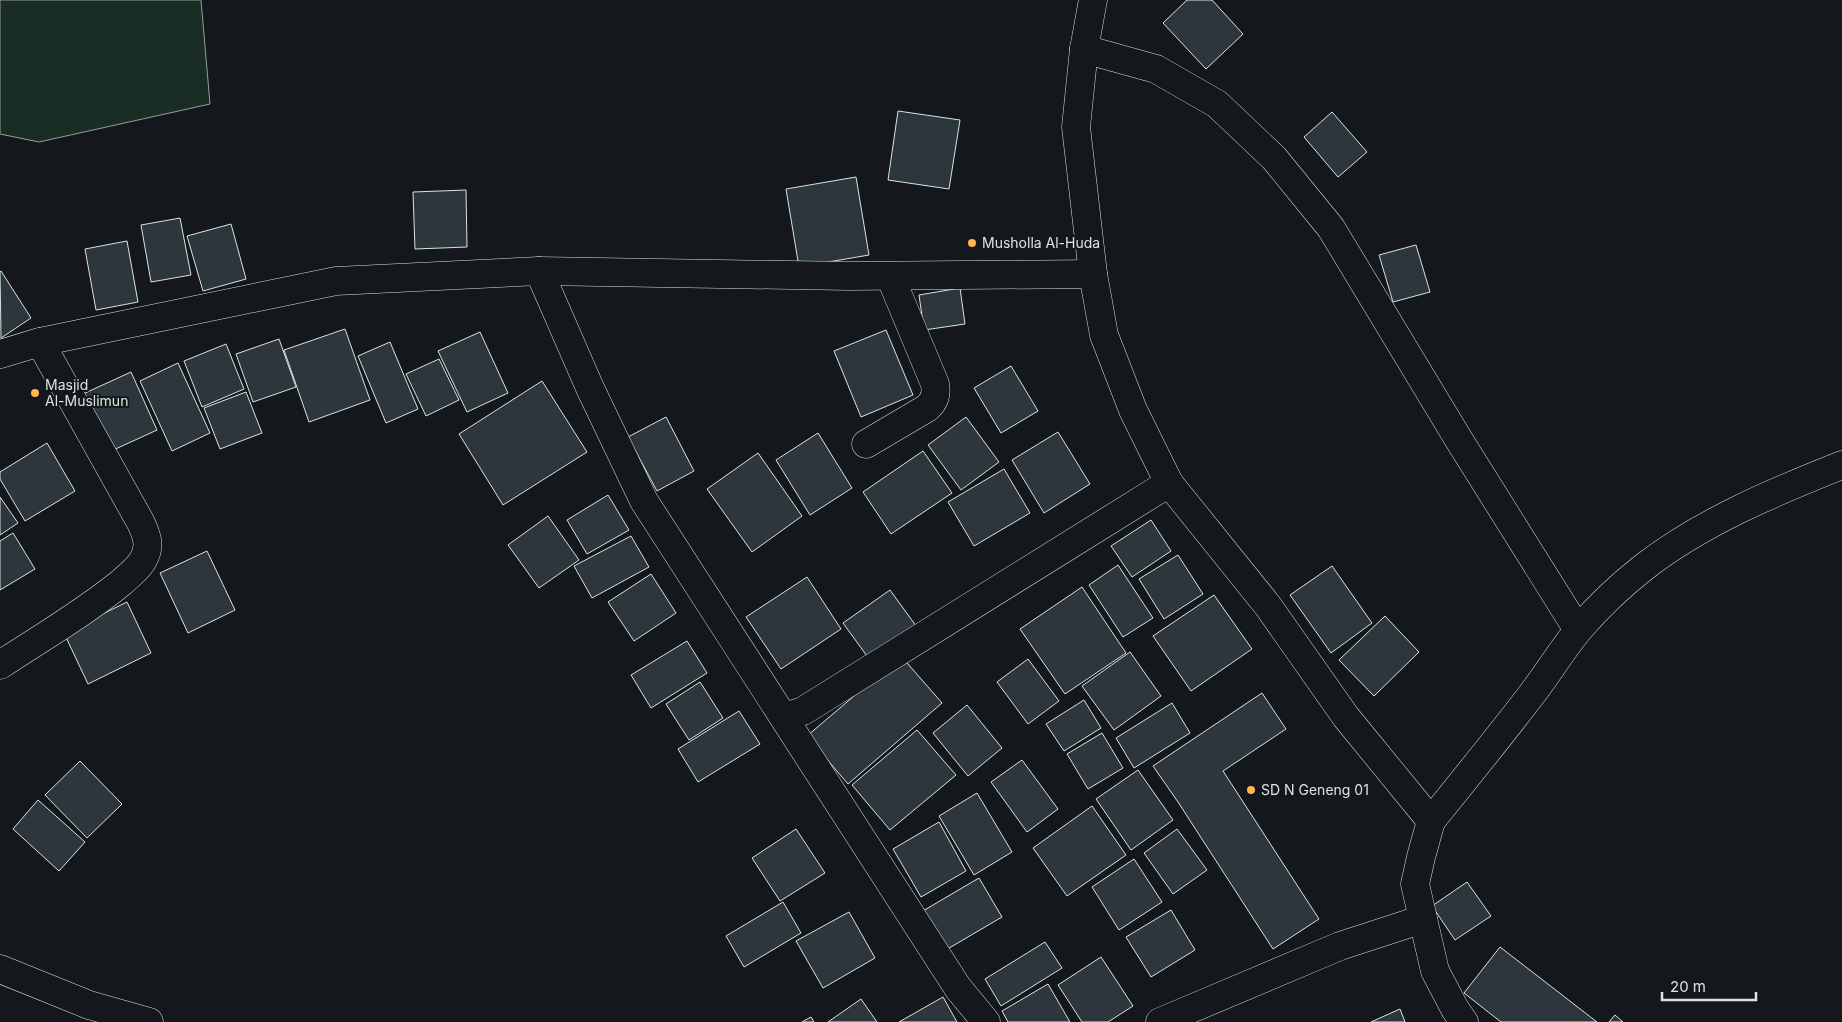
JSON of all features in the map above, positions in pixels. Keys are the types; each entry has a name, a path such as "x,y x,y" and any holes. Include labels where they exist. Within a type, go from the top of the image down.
{"street":[{"path":"1093,0 1084,49 1076,127 1093,274 1104,335 1133,410 1170,483 1268,606 1346,717 1431,822"},
{"path":"1084,49 1156,69 1217,104 1274,158 1331,228 1459,440 1578,630"},
{"path":"0,354 40,342 336,281 539,271 890,276 1093,274"},
{"path":"539,271 590,388 644,501 958,988 986,1022"},
{"path":"866,444 932,404 936,391 936,384 890,276"},
{"path":"0,665 105,595 137,569 143,560 148,545 148,537 141,523 40,342"},
{"path":"1464,1022 1435,971 1415,884 1431,822 1532,694 1578,630 1604,602 1644,568 1696,532 1764,498 1842,465"},
{"path":"784,717 803,711 1170,483"},
{"path":"1160,1022 1340,946 1423,920"},
{"path":"0,969 89,1005 149,1022"}],"green space":[{"path":"0,0 201,0 210,104 39,142 0,134"}],"building":[{"path":"1187,0 1212,0 1243,34 1206,69 1163,23"},
{"path":"898,111 960,120 949,189 888,180"},
{"path":"1332,112 1367,152 1338,177 1304,137"},
{"path":"856,177 869,255 799,267 786,189"},
{"path":"466,190 467,247 415,249 413,192"},
{"path":"180,218 191,275 151,282 141,225"},
{"path":"231,224 246,279 203,291 187,236"},
{"path":"127,241 138,302 96,310 85,249"},
{"path":"1416,245 1430,292 1393,302 1379,255"},
{"path":"0,272 31,318 1,338"},
{"path":"960,288 965,324 924,330 919,295"},
{"path":"345,329 370,400 309,422 284,350"},
{"path":"886,330 913,395 861,417 834,351"},
{"path":"480,332 508,393 467,412 438,351"},
{"path":"279,339 296,387 253,402 236,354"},
{"path":"390,342 418,409 386,423 358,356"},
{"path":"226,344 244,389 202,407 184,361"},
{"path":"439,359 459,400 426,416 406,374"},
{"path":"178,363 210,433 172,451 140,381"},
{"path":"1011,366 1038,411 1001,433 974,388"},
{"path":"131,372 157,430 109,452 83,394"},
{"path":"542,381 587,452 503,505 459,434"},
{"path":"246,392 262,433 220,449 204,408"},
{"path":"666,417 694,471 657,491 628,437"},
{"path":"966,417 999,462 961,490 928,445"},
{"path":"1058,432 1090,484 1044,513 1012,460"},
{"path":"818,433 852,488 810,515 776,460"},
{"path":"47,443 75,491 25,521 0,479 0,472"},
{"path":"923,451 952,493 891,534 863,492"},
{"path":"758,453 802,516 752,552 707,489"},
{"path":"1004,469 1030,513 974,546 948,502"},
{"path":"608,495 629,530 587,554 567,520"},
{"path":"0,497 18,523 0,535"},
{"path":"548,516 579,560 539,588 508,545"},
{"path":"1151,520 1171,551 1132,577 1111,546"},
{"path":"13,533 35,569 0,590 0,541"},
{"path":"631,536 649,567 592,598 574,566"},
{"path":"207,551 235,610 188,633 160,573"},
{"path":"1178,555 1203,594 1164,619 1139,579"},
{"path":"1118,565 1153,618 1123,637 1089,585"},
{"path":"1332,566 1372,623 1331,653 1290,595"},
{"path":"651,574 676,613 634,641 608,602"},
{"path":"807,577 841,629 781,669 746,617"},
{"path":"1082,587 1126,653 1065,694 1020,629"},
{"path":"890,590 919,630 872,663 843,623"},
{"path":"1214,595 1252,649 1191,691 1153,636"},
{"path":"127,602 151,653 88,684 64,633"},
{"path":"1385,616 1419,652 1374,696 1339,660"},
{"path":"687,641 707,673 651,708 631,675"},
{"path":"1130,652 1161,696 1114,730 1082,686"},
{"path":"901,656 942,703 848,784 807,736"},
{"path":"1028,659 1059,701 1028,724 997,682"},
{"path":"700,682 723,718 689,740 666,704"},
{"path":"1262,693 1286,729 1223,771 1319,919 1273,949 1153,766"},
{"path":"1084,700 1101,728 1064,751 1046,724"},
{"path":"1172,703 1190,733 1134,768 1116,738"},
{"path":"967,705 1002,748 968,776 933,733"},
{"path":"739,711 760,744 698,782 678,749"},
{"path":"917,730 956,775 890,830 852,785"},
{"path":"1102,733 1123,768 1088,789 1067,754"},
{"path":"1022,760 1058,809 1027,832 991,782"},
{"path":"80,761 122,804 87,838 45,795"},
{"path":"1138,770 1173,820 1131,850 1096,799"},
{"path":"977,793 1012,852 974,875 939,816"},
{"path":"38,800 85,842 59,871 13,829"},
{"path":"1092,806 1126,855 1067,896 1033,848"},
{"path":"939,822 966,871 921,897 893,849"},
{"path":"796,829 825,873 780,901 752,858"},
{"path":"1177,829 1207,870 1173,894 1144,853"},
{"path":"1134,859 1162,902 1119,930 1092,887"},
{"path":"979,878 1002,917 939,954 916,915"},
{"path":"1467,882 1491,916 1455,940 1432,906"},
{"path":"783,902 801,933 744,967 726,936"},
{"path":"1171,910 1195,950 1151,977 1126,937"},
{"path":"849,912 875,958 823,988 796,941"},
{"path":"1045,942 1062,968 1001,1006 985,979"},
{"path":"1500,947 1597,1022 1501,1022 1464,993"},
{"path":"1101,957 1133,1006 1108,1022 1082,1022 1058,985"},
{"path":"1048,984 1070,1022 1008,1022 1002,1011"},
{"path":"943,997 957,1022 899,1022"},
{"path":"861,999 877,1022 828,1022"},
{"path":"1400,1009 1405,1022 1371,1022"},
{"path":"1615,1015 1623,1022 1609,1022"},
{"path":"811,1017 814,1022 802,1022"}],"place":[{"name":"Musholla Al-Huda","path":"972,243"},
{"name":"Masjid Al-Muslimun","path":"35,393"},
{"name":"SD N Geneng 01","path":"1251,790"}]}
